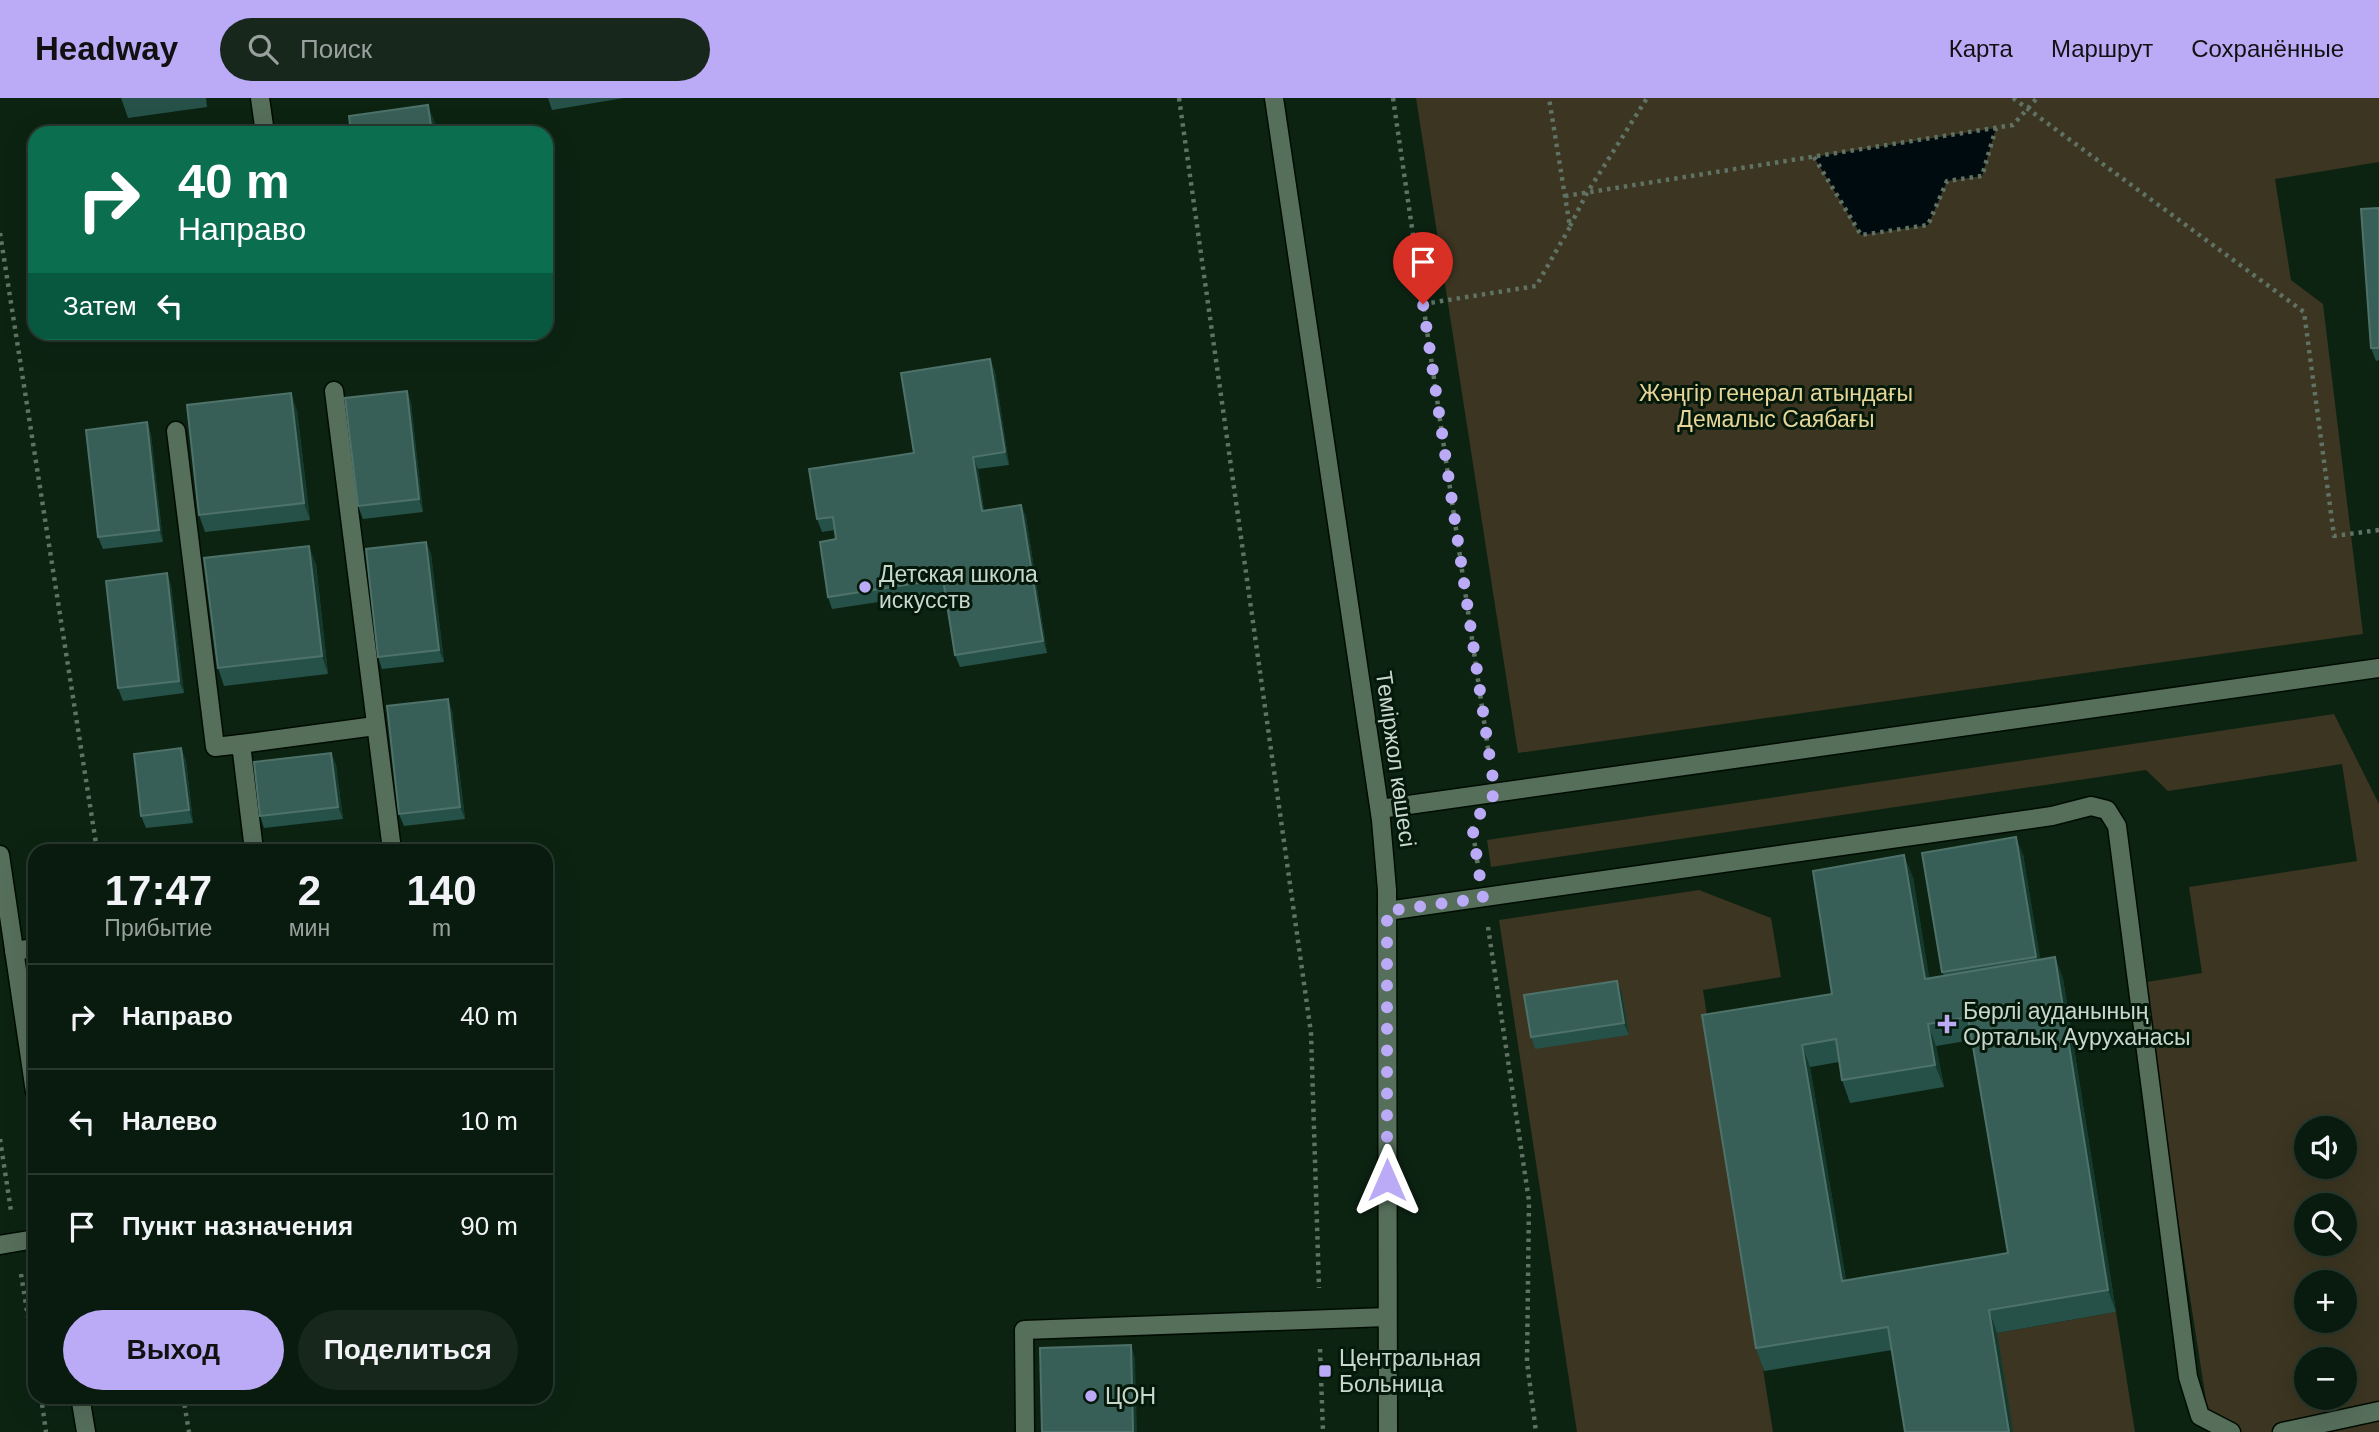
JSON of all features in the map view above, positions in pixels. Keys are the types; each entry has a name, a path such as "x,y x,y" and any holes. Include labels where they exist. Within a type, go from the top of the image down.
{"street":[{"path":"260,98 264,126"},
{"name":"Теміржол көшесі","path":"1274,98 1380,809 1387,911 1388,1432"},
{"path":"334,391 391,844"},
{"path":"176,431 215,747 375,726"},
{"path":"1380,809 2379,668"},
{"path":"241,744 253,844"},
{"path":"1387,911 2052,816 2091,806 2107,810 2117,827 2188,1377 2200,1416 2231,1432"},
{"path":"0,855 28,1043"},
{"path":"15,951 28,949"},
{"path":"0,1245 28,1241"},
{"path":"1025,1432 1024,1330 1387,1317"},
{"path":"81,1404 86,1432"},
{"path":"2282,1432 2379,1411"}],"path":[{"path":"1179,98 1311,1033 1323,1432"},
{"path":"1392,98 1495,793 1472,825 1529,1201 1527,1362 1536,1432"},
{"path":"1549,98 1570,227"},
{"path":"1423,304 1536,286 1587,193 1647,98"},
{"path":"2013,98 2304,312 2334,536 2379,530"},
{"path":"1565,196 2012,125 2037,98"},
{"path":"1814,157 1861,235 1928,225 1947,181 1982,176 1996,128"},
{"path":"0,233 96,844"},
{"path":"42,1404 46,1432"},
{"path":"184,1404 189,1432"}],"green space":[{"name":"Жәңгір генерал атындағы Демалыс Саябағы","path":"1416,98 2379,98 2379,162 2275,179 2291,280 2323,304 2363,634 1518,753"},
{"path":"2334,714 2379,804 2379,1432 2211,1432 2141,983 2202,973 2189,887 2357,861 2342,764 2168,791 2146,770 1491,867 1487,840"},
{"path":"1699,890 1771,918 1781,977 1703,990 1773,1432 1577,1432 1499,920"},
{"path":"2116,1312 2135,1432 2013,1432 1997,1333"}],"shaded area":[{"path":"1996,128 1982,176 1947,181 1928,225 1861,235 1814,157"}],"building":[{"path":"428,105 431,126 350,126 349,116"},
{"path":"2379,208 2379,348 2371,348 2361,209"},
{"path":"990,359 1005,452 973,457 982,511 1021,505 1043,641 955,655 943,579 828,597 820,542 836,539 833,517 817,519 809,469 914,453 901,373"},
{"path":"407,391 419,499 358,506 345,398"},
{"path":"291,393 304,503 199,515 187,405"},
{"path":"147,422 159,530 98,537 86,430"},
{"path":"426,542 439,650 378,657 366,549"},
{"path":"309,546 322,656 218,668 204,558"},
{"path":"167,573 179,681 118,688 106,581"},
{"path":"448,699 460,807 399,814 387,706"},
{"path":"181,748 189,810 141,816 134,754"},
{"path":"331,753 338,807 260,816 254,762"},
{"path":"2016,837 2036,957 1942,972 1922,853"},
{"path":"1904,855 1925,979 2055,957 2108,1290 1989,1310 2009,1432 1905,1432 1888,1327 1756,1348 1702,1015 1832,994 1813,871","holes":["1968,1017 2008,1253 1842,1281 1802,1045 1836,1039 1842,1080 1935,1065 1928,1024"]},
{"path":"1617,981 1624,1023 1531,1037 1524,995"},
{"name":"ЦОН","path":"1131,1345 1133,1432 1042,1432 1040,1348"}],"place":[{"name":"Детская школа искусств","path":"865,587"},
{"name":"Бөрлі ауданының Орталық Ауруханасы","path":"1947,1024"},
{"name":"Центральная Больница","path":"1325,1371"},
{"name":"ЦОН","path":"1091,1396"}],"route":[{"path":"1387,1180 1387,911 1483,898 1472,825 1495,793 1423,304"}]}
